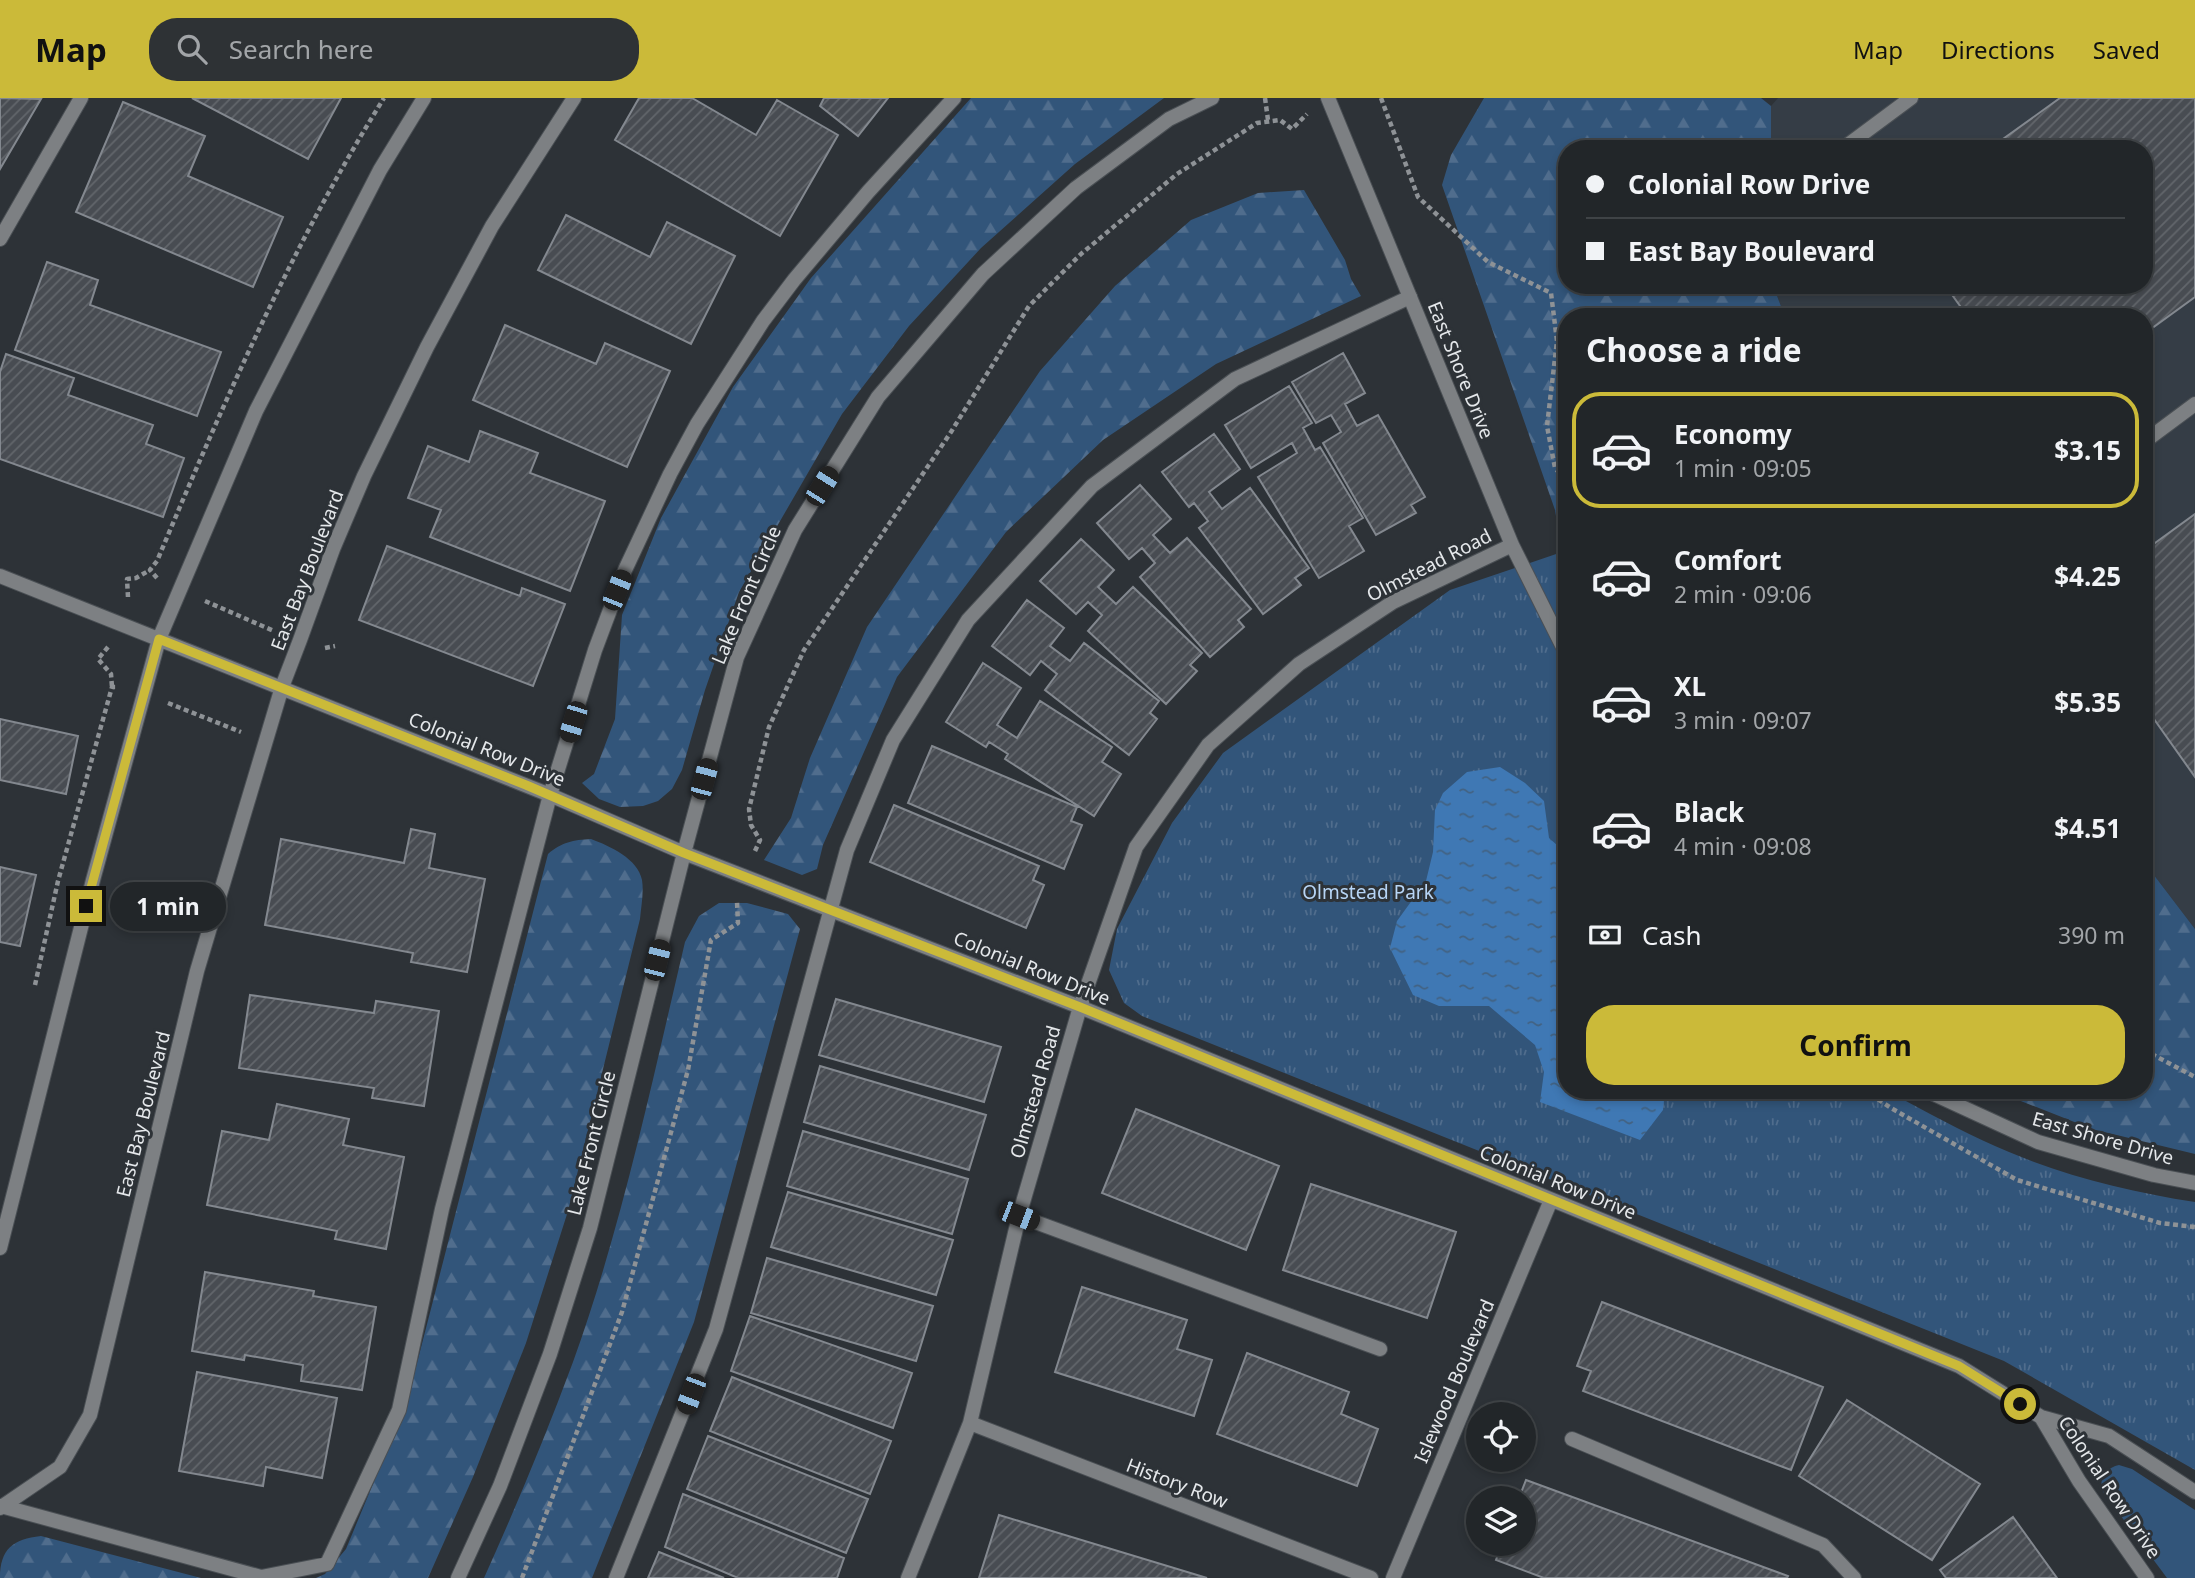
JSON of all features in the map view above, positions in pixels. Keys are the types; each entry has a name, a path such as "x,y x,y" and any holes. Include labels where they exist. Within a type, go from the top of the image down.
{"street":[{"path":"0,239 81,98"},
{"path":"0,1248 93,880 159,639 256,411 380,170 424,98"},
{"name":"East Bay Boulevard","path":"0,1506 60,1467 90,1415 197,971 282,687 333,549 427,347 492,226 574,98"},
{"path":"0,1506 261,1577 327,1564 399,1409 442,1209 550,795 609,610 652,510 697,424 763,321 794,279 868,192 954,98"},
{"name":"Lake Front Circle","path":"458,1578 500,1486 554,1342 590,1228 684,853 737,657 794,530 878,397 983,274 1076,188 1169,119 1212,98"},
{"path":"1854,140 1911,98"},
{"name":"East Shore Drive","path":"1329,100 1513,545 1558,637"},
{"path":"616,1578 716,1329 829,909 852,838 893,740 968,620 1092,486 1235,379 1410,297"},
{"path":"2153,435 2195,404"},
{"name":"Olmstead Road","path":"908,1578 970,1423 1019,1216 1080,1007 1136,847 1208,745 1299,664 1393,602 1513,545"},
{"name":"Colonial Row Drive","path":"0,576 550,795 684,853 1080,1007 1959,1366 2040,1417 2109,1436 2195,1492"},
{"name":"East Shore Drive","path":"1945,1099 2038,1142 2154,1175 2195,1183"},
{"name":"Islewood Boulevard","path":"1393,1578 1551,1199"},
{"path":"1019,1216 1380,1349"},
{"name":"Colonial Row Drive","path":"2040,1417 2079,1481 2147,1578"},
{"name":"History Row","path":"970,1423 1371,1578"},
{"path":"1572,1439 1823,1545 1854,1578"}],"path":[{"path":"1265,98 1268,120"},
{"path":"1381,98 1418,197 1488,262 1551,293 1557,341 1547,426 1558,472"},
{"path":"522,1578 622,1312 688,1070 711,940 738,923 737,902 744,876 760,840 751,825 749,809 769,727 804,650 951,432 1017,323 1042,292 1081,254 1193,163 1252,125 1268,120 1280,120 1292,129 1329,100"},
{"path":"2153,1055 2195,1077"},
{"path":"1878,1099 2017,1180 2160,1223 2195,1227"}],"shaded area":[{"path":"1778,98 2195,98 2195,929 2153,874 2153,308 1782,308 1776,294 2153,294 2153,140 1771,140 1771,106"}],"green space":[{"path":"971,98 1164,98 1075,164 981,248 909,326 842,414 739,592 705,690 682,770 672,789 658,801 643,806 620,807 599,799 582,783 594,774 615,719 622,615 661,518 733,387 811,278"},
{"path":"1484,98 1761,98 1771,106 1771,140 1558,140 1558,294 1776,294 1782,308 1558,308 1558,511 1555,510 1442,185 1451,155"},
{"path":"1304,190 1345,260 1351,279 1361,296 1216,364 1103,440 1006,532 897,677 823,845 817,869 802,875 764,860 791,818 810,758 867,627 1040,371 1115,286 1191,220 1258,193"},
{"name":"Olmstead Park","path":"1558,553 1558,1099 1905,1099 1969,1134 2031,1161 2100,1183 2195,1202 2195,1470 2004,1361 1142,1016 1124,1003 1109,970 1117,929 1172,823 1223,753 1450,590"},
{"path":"591,839 622,854 639,872 643,890 640,919 568,1211 526,1343 473,1477 428,1578 316,1578 325,1574 346,1549 407,1402 548,854 568,842"},
{"path":"2153,874 2195,929 2195,1154 2092,1129 2016,1099 2153,1099"},
{"path":"719,903 747,903 788,914 800,929 694,1322 592,1578 484,1578 541,1444 591,1311 635,1154 685,942 699,916"},
{"path":"2119,1465 2132,1469 2195,1510 2195,1578 2167,1578 2103,1492 2101,1483 2104,1475"},
{"path":"41,1536 201,1578 0,1578 2,1560 10,1547 31,1537"}],"water":[{"path":"1500,767 1525,783 1544,801 1549,838 1558,846 1558,1099 1664,1099 1663,1110 1640,1140 1540,1102 1544,1072 1535,1045 1489,1006 1439,1006 1413,995 1390,948 1397,921 1426,881 1433,852 1435,810 1443,793 1467,772"}],"building":[{"path":"0,98 41,99 0,169"},
{"path":"192,98 341,98 308,159"},
{"path":"639,98 692,98 756,135 777,100 838,135 780,236 615,140"},
{"path":"824,98 888,98 858,136 820,106"},
{"path":"2060,98 2195,98 2195,297 2153,327 2153,308 1962,308 1951,294 2153,294 2153,140 2002,140"},
{"path":"123,102 205,136 188,176 283,217 253,287 76,212"},
{"path":"566,215 650,257 667,222 735,256 691,344 538,270"},
{"path":"47,262 98,280 90,305 221,352 197,416 15,350"},
{"path":"505,325 596,364 605,343 670,371 627,467 473,400"},
{"path":"1343,353 1365,393 1345,404 1357,426 1378,415 1425,497 1411,505 1416,513 1376,535 1323,443 1341,432 1331,415 1316,423 1292,382"},
{"path":"6,354 74,378 68,395 153,425 146,444 184,458 163,517 0,459 0,372"},
{"path":"1289,386 1312,423 1303,428 1315,450 1320,447 1363,518 1349,526 1364,551 1319,578 1258,477 1297,453 1292,443 1251,468 1225,425"},
{"path":"480,431 538,453 530,473 605,501 570,591 430,537 441,510 408,498 428,446 469,462"},
{"path":"1214,434 1240,469 1209,492 1222,509 1250,488 1309,568 1295,578 1301,585 1263,614 1199,528 1208,521 1194,503 1189,507 1162,472"},
{"path":"1140,485 1171,519 1153,535 1170,553 1187,538 1251,609 1238,620 1244,627 1210,657 1140,577 1155,563 1142,548 1129,559 1097,523"},
{"path":"2195,514 2195,777 2153,718 2153,544"},
{"path":"1081,539 1114,570 1098,587 1116,604 1133,587 1202,653 1190,665 1197,671 1166,704 1088,631 1102,615 1088,602 1076,614 1040,581"},
{"path":"387,546 520,596 522,588 565,604 533,686 359,620"},
{"path":"1027,600 1064,628 1050,646 1070,661 1084,643 1159,701 1150,713 1157,719 1129,755 1045,690 1057,674 1041,661 1030,675 992,646"},
{"path":"983,663 1021,688 997,725 1017,738 1040,701 1112,747 1102,762 1121,774 1094,816 1005,759 1008,754 989,742 986,747 946,722"},
{"path":"0,719 78,736 66,794 0,780"},
{"path":"932,746 1077,807 1071,821 1082,825 1064,869 908,803"},
{"path":"894,805 1039,866 1033,880 1044,885 1026,928 870,862"},
{"path":"411,829 435,834 429,868 485,879 467,972 411,962 413,953 265,925 281,839 404,863"},
{"path":"0,867 36,875 20,946 0,942"},
{"path":"250,995 374,1013 376,1001 439,1011 424,1106 372,1098 374,1088 239,1068"},
{"path":"836,999 1001,1047 984,1102 819,1055"},
{"path":"820,1066 986,1115 969,1170 804,1122"},
{"path":"277,1104 349,1119 343,1145 404,1157 386,1249 335,1239 337,1231 207,1205 222,1131 269,1140"},
{"path":"1136,1109 1279,1166 1246,1250 1102,1193"},
{"path":"803,1131 968,1179 952,1234 787,1186"},
{"path":"1311,1184 1456,1232 1427,1318 1283,1270"},
{"path":"788,1192 953,1240 936,1295 771,1247"},
{"path":"767,1258 933,1306 916,1361 751,1313"},
{"path":"205,1272 314,1291 313,1296 376,1307 362,1390 301,1381 303,1365 245,1355 244,1360 192,1351"},
{"path":"1082,1287 1187,1320 1177,1349 1212,1360 1194,1416 1055,1372"},
{"path":"1602,1302 1823,1387 1791,1470 1583,1391 1591,1371 1577,1366"},
{"path":"750,1316 912,1373 893,1428 731,1371"},
{"path":"1247,1353 1349,1392 1341,1414 1378,1429 1357,1486 1217,1434"},
{"path":"197,1372 337,1398 322,1478 266,1467 263,1486 179,1471"},
{"path":"732,1377 891,1441 870,1494 710,1431"},
{"path":"1847,1400 1980,1484 1932,1560 1799,1476"},
{"path":"708,1436 868,1499 846,1553 687,1489"},
{"path":"1526,1480 1788,1576 1544,1578 1496,1560 1498,1556 1536,1556 1536,1486 1524,1486"},
{"path":"683,1494 844,1558 837,1578 738,1578 665,1547"},
{"path":"999,1515 1207,1578 979,1578"},
{"path":"2013,1517 2057,1578 1946,1578 1940,1570"},
{"path":"659,1552 724,1578 648,1578"}],"route":[{"path":"86,906 159,639 526,785 684,853 1080,1007 1959,1366 2020,1404"}]}
